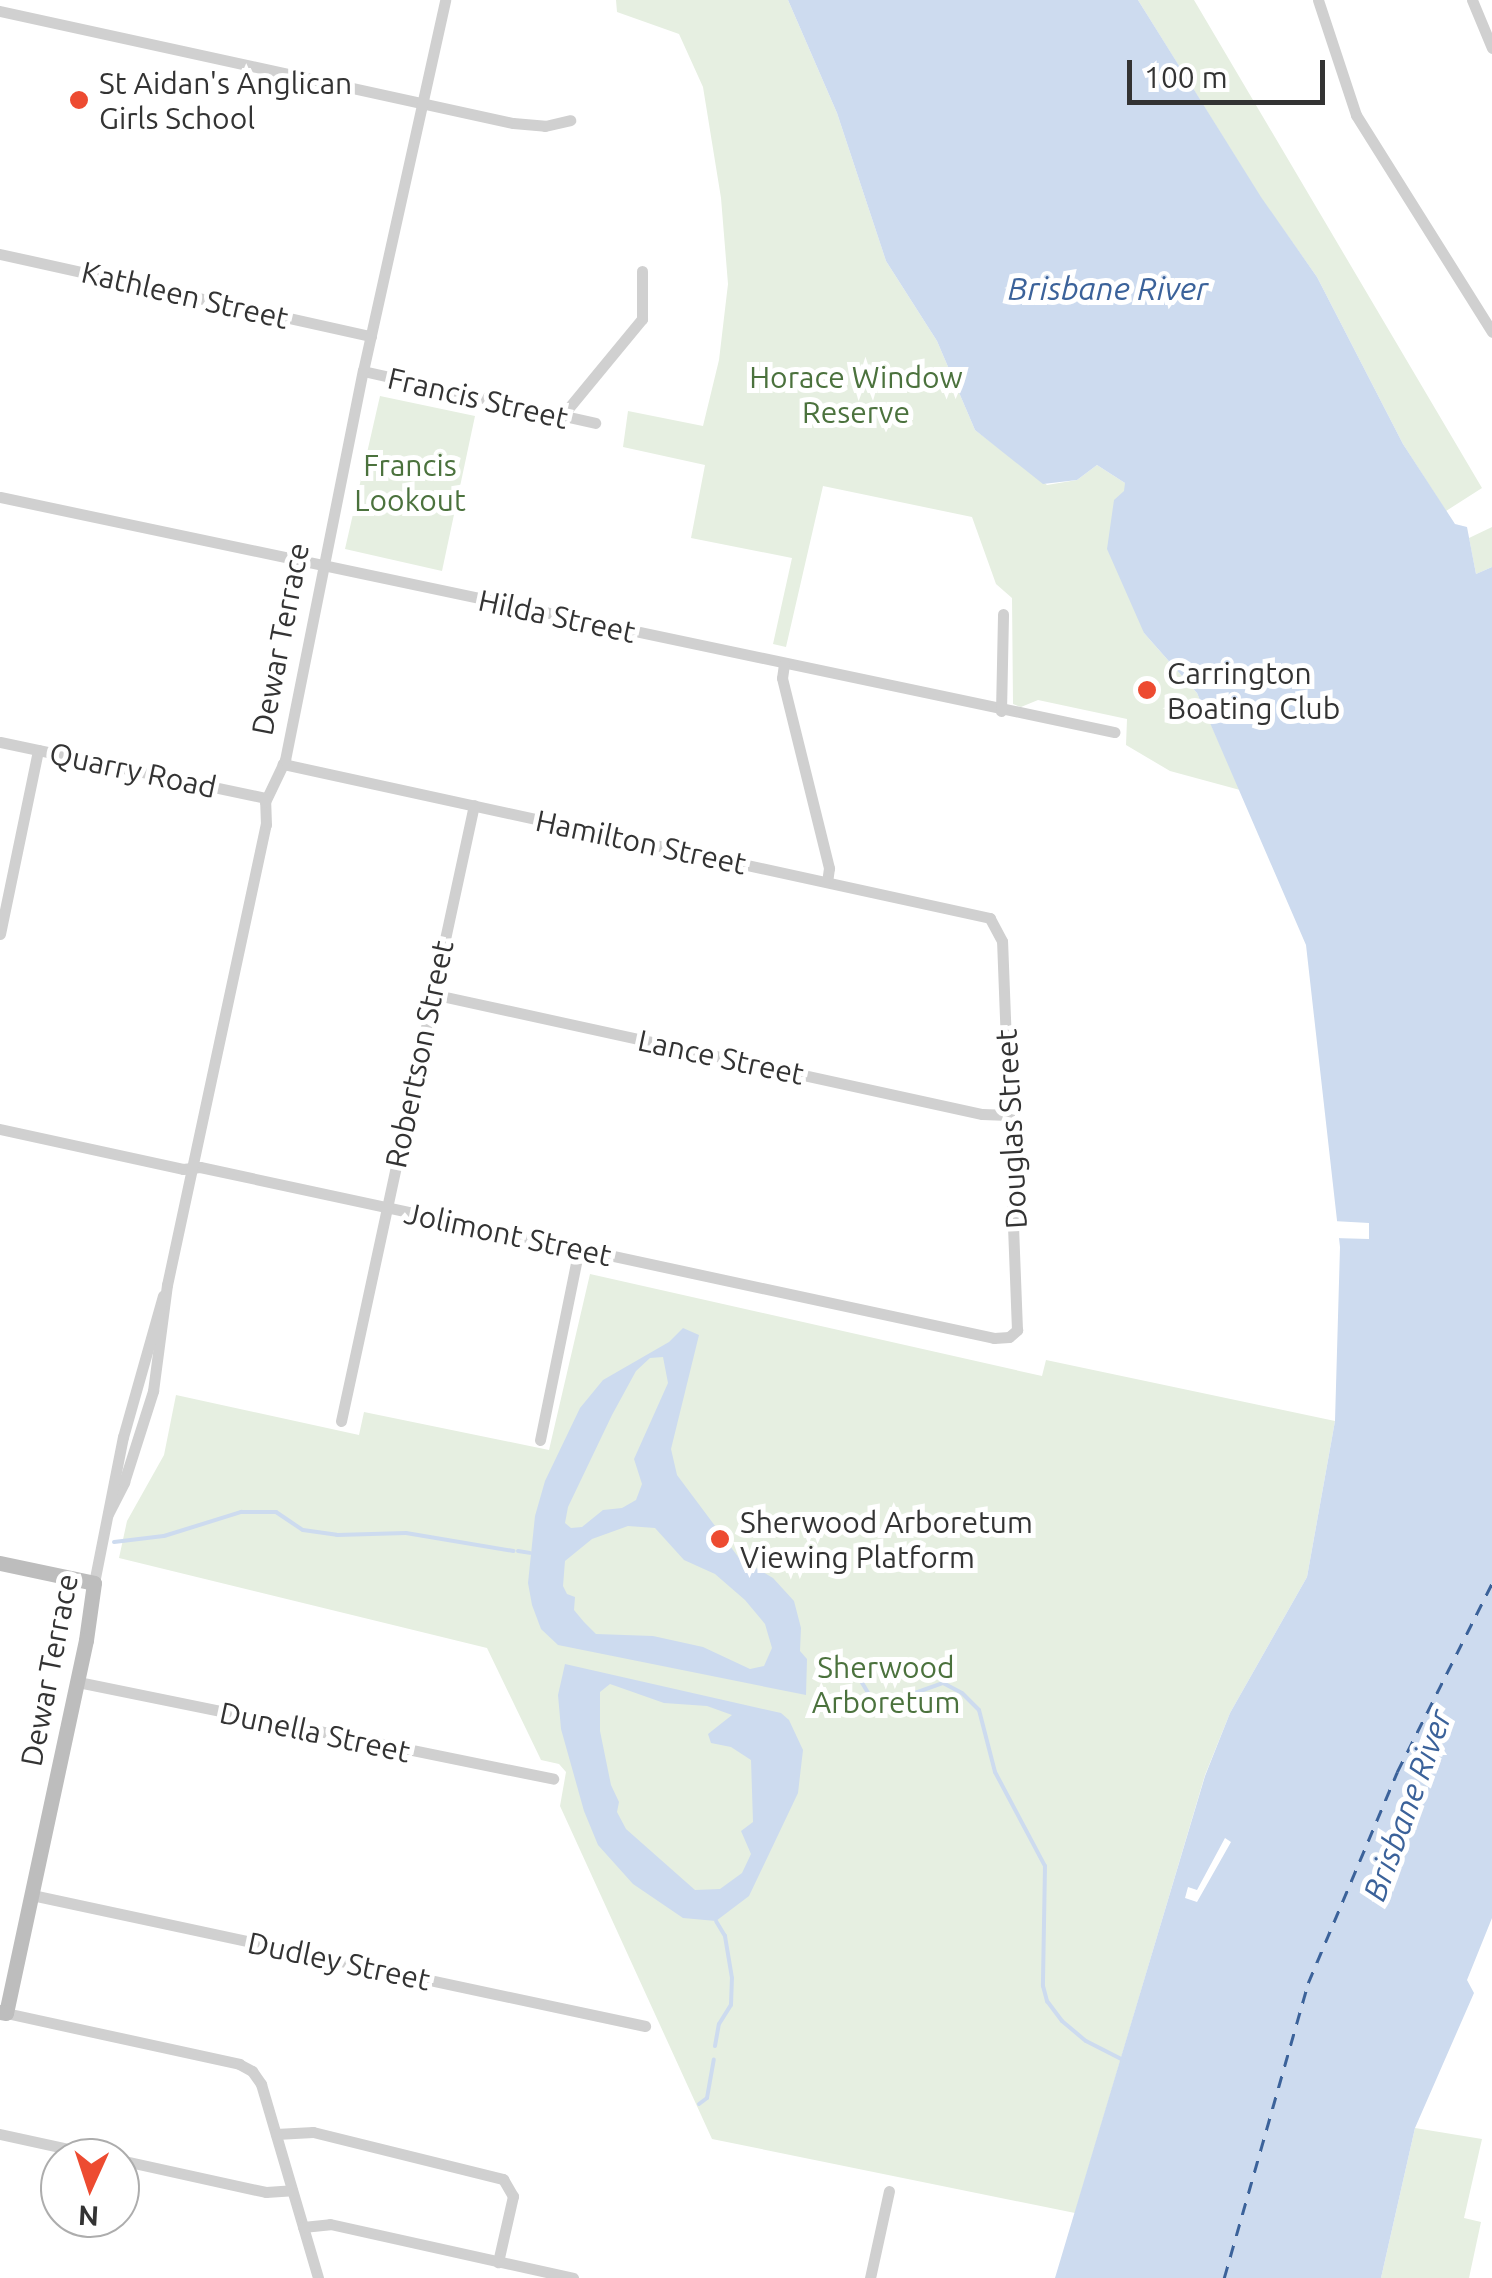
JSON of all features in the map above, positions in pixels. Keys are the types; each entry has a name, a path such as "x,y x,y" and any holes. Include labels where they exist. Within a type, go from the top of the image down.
{"street":[{"name":"Dewar Terrace","path":"3,2013 78,1682 94,1583 134,1394 167,1286 266,825 266,798 283,764 362,371 446,0"},
{"path":"1318,0 1356,115 1492,332"},
{"path":"1472,0 1492,48"},
{"path":"0,11 534,126 570,120"},
{"name":"Kathleen Street","path":"0,254 371,336"},
{"path":"562,416 642,318 642,272"},
{"name":"Francis Street","path":"362,371 594,423"},
{"name":"Hilda Street","path":"0,498 1114,732"},
{"path":"1001,711 1002,614"},
{"path":"784,664 782,676 829,868 827,882"},
{"name":"Quarry Road","path":"0,742 266,798"},
{"path":"0,934 38,750"},
{"name":"Hamilton Street","path":"283,764 978,913 996,924"},
{"name":"Robertson Street","path":"341,1421 474,805"},
{"name":"Douglas Street","path":"996,924 1002,942 1020,1315 1015,1333"},
{"name":"Lance Street","path":"432,994 982,1114 1010,1114"},
{"name":"Jolimont Street","path":"0,1130 386,1207 994,1338 1015,1333"},
{"path":"540,1440 579,1249"},
{"path":"0,1563 94,1583"},
{"name":"Dunella Street","path":"78,1682 553,1779"},
{"name":"Dudley Street","path":"32,1895 646,2026"},
{"path":"3,2013 252,2070 276,2134 318,2278"},
{"path":"276,2134 313,2132 503,2179 512,2196 498,2262"},
{"path":"0,2134 40,2143"},
{"path":"140,2164 266,2192 292,2190"},
{"path":"870,2278 889,2191"},
{"path":"303,2227 330,2224 574,2278"}],"green space":[{"name":"Horace Window Reserve","path":"616,0 788,0 837,113 886,261 937,341 975,430 1047,485 1077,480 1097,465 1125,483 1144,633 1197,693 1240,790 1170,771 1126,745 1127,719 1038,700 1021,707 1013,704 1012,598 996,584 972,517 823,486 786,647 773,644 792,558 691,538 705,465 623,447 628,411 703,426 719,360 728,284 721,198 703,87 679,34 617,12"},
{"path":"1138,0 1194,0 1482,488 1446,511 1403,444 1317,277 1261,198"},
{"name":"Francis Lookout","path":"380,396 475,416 442,571 345,549"},
{"path":"1492,527 1492,567 1476,574 1469,538"},
{"name":"Sherwood Arboretum","path":"590,1274 1042,1376 1046,1360 1335,1421 1307,1577 1230,1713 1205,1775 1075,2213 712,2139 560,1806 566,1772 559,1764 541,1760 487,1648 119,1558 127,1521 164,1455 176,1395 359,1435 364,1412 549,1450"},
{"path":"1415,2128 1482,2139 1464,2218 1481,2222 1469,2278 1381,2278"}],"water":[{"name":"Brisbane River","path":"788,0 1138,0 1261,197 1317,277 1403,444 1455,524 1467,527 1476,574 1492,567 1492,1918 1467,1980 1474,1993 1415,2128 1381,2278 1055,2278 1205,1776 1230,1713 1307,1577 1335,1421 1340,1247 1306,945 1197,693 1144,633 1107,549 1114,500 1124,491 1125,483 1097,465 1077,480 1043,484 975,430 937,341 886,261 837,113"},
{"path":"683,1328 699,1335 671,1449 677,1475 739,1558 773,1578 794,1601 801,1628 800,1651 807,1659 806,1695 558,1645 541,1629 528,1583 535,1516 545,1481 580,1408 603,1380 669,1342","holes":["663,1357 668,1383 634,1459 642,1484 636,1500 622,1508 603,1510 582,1527 571,1528 565,1523 568,1507 612,1415 636,1371 650,1358","628,1526 655,1528 684,1560 715,1574 745,1600 765,1624 772,1648 764,1666 750,1669 703,1647 653,1636 596,1634 584,1622 574,1610 575,1597 567,1594 563,1586 565,1561 592,1539"]},
{"path":"565,1664 781,1713 789,1720 803,1750 798,1793 749,1896 716,1921 683,1918 633,1884 598,1845 584,1811 561,1729 558,1695","holes":["610,1684 664,1703 707,1706 732,1715 708,1734 711,1743 731,1747 751,1760 753,1822 741,1831 751,1854 742,1873 720,1889 695,1890 626,1829 617,1812 619,1802 611,1785 600,1731 600,1692"]}],"pier":[{"path":"1333,1221 1369,1223 1369,1239 1334,1238"},
{"path":"1225,1838 1231,1842 1197,1902 1185,1898 1188,1887 1197,1890"}],"waterway":[{"path":"114,1542 164,1536 241,1512 276,1512 303,1530 337,1535 406,1533 513,1551"},
{"path":"518,1551 530,1553"},
{"path":"842,1664 852,1666 872,1699"},
{"path":"849,1699 898,1699 943,1683 962,1693 979,1710 995,1772 1045,1866 1043,1986 1047,2001 1062,2021 1086,2041 1125,2061"},
{"path":"715,2046 719,2024 731,2005 732,1978 725,1936 716,1921"},
{"path":"699,2104 707,2098 714,2060"}],"ferry route":[{"path":"1224,2278 1308,1983 1397,1772 1492,1583"}],"place":[{"name":"St Aidan's Anglican Girls School","path":"79,100"},
{"name":"Carrington Boating Club","path":"1147,690"},
{"name":"Sherwood Arboretum Viewing Platform","path":"720,1539"}]}
